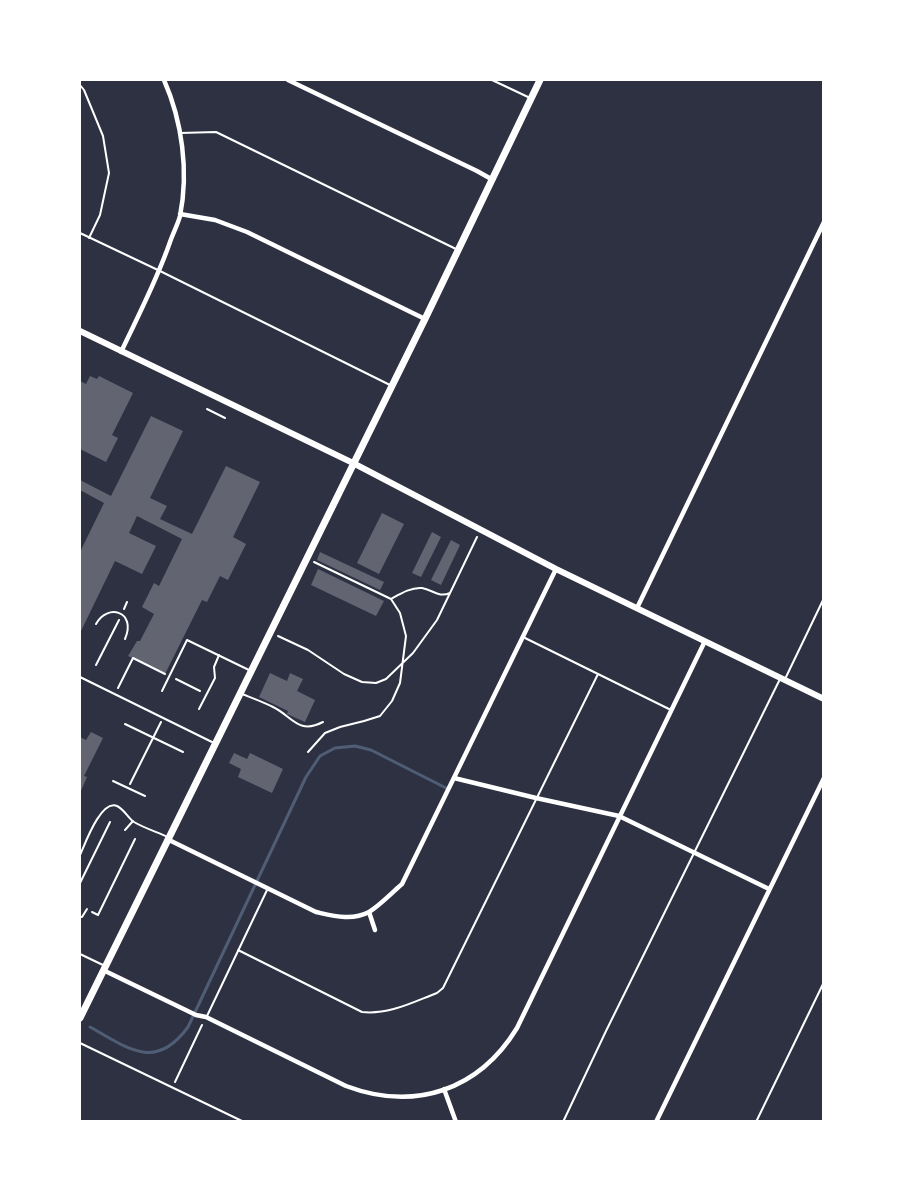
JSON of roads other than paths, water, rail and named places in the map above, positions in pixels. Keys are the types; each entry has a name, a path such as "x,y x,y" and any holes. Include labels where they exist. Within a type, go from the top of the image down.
{"main road":[{"path":"80,1018 459,250 540,80"}],"street":[{"path":"121,352 160,271 180,214 184,177 183,146 172,98 164,80"},
{"path":"288,80 493,180"},
{"path":"180,214 215,220 247,232 425,319"},
{"path":"637,608 824,222"},
{"path":"80,331 353,463 556,568 824,699"},
{"path":"168,838 316,912 351,917 369,912 402,884 556,568"},
{"path":"104,968 196,1015 206,1017 336,1081 366,1093 411,1098 437,1092 460,1083 483,1069 517,1028 705,641"},
{"path":"656,1122 824,777"},
{"path":"454,778 619,816 769,889"},
{"path":"369,912 375,930"},
{"path":"444,1089 456,1122"}],"lane":[{"path":"492,80 531,98"},
{"path":"80,85 103,136 109,173 100,215 89,238"},
{"path":"180,133 216,132 459,250"},
{"path":"80,233 392,386"},
{"path":"563,1122 611,1020 824,598"},
{"path":"96,624 104,614 121,615 129,623 126,639"},
{"path":"523,637 671,710"},
{"path":"162,691 188,640 250,670"},
{"path":"199,709 215,678 214,667 219,656"},
{"path":"238,950 362,1012 385,1012 437,993 443,988 598,674"},
{"path":"80,677 215,743"},
{"path":"239,693 275,708 292,722 307,727 323,722"},
{"path":"113,781 145,796"},
{"path":"80,855 99,816 112,805 117,806 133,821 168,838"},
{"path":"125,830 133,821"},
{"path":"206,1017 268,888"},
{"path":"80,917 87,909"},
{"path":"80,954 104,968"},
{"path":"756,1122 824,982"},
{"path":"80,1043 244,1122"}],"waterway":[{"path":"90,1027 141,1052 164,1049 176,1041 188,1027 306,777 320,756 335,748 355,746 371,750 448,789"}]}
